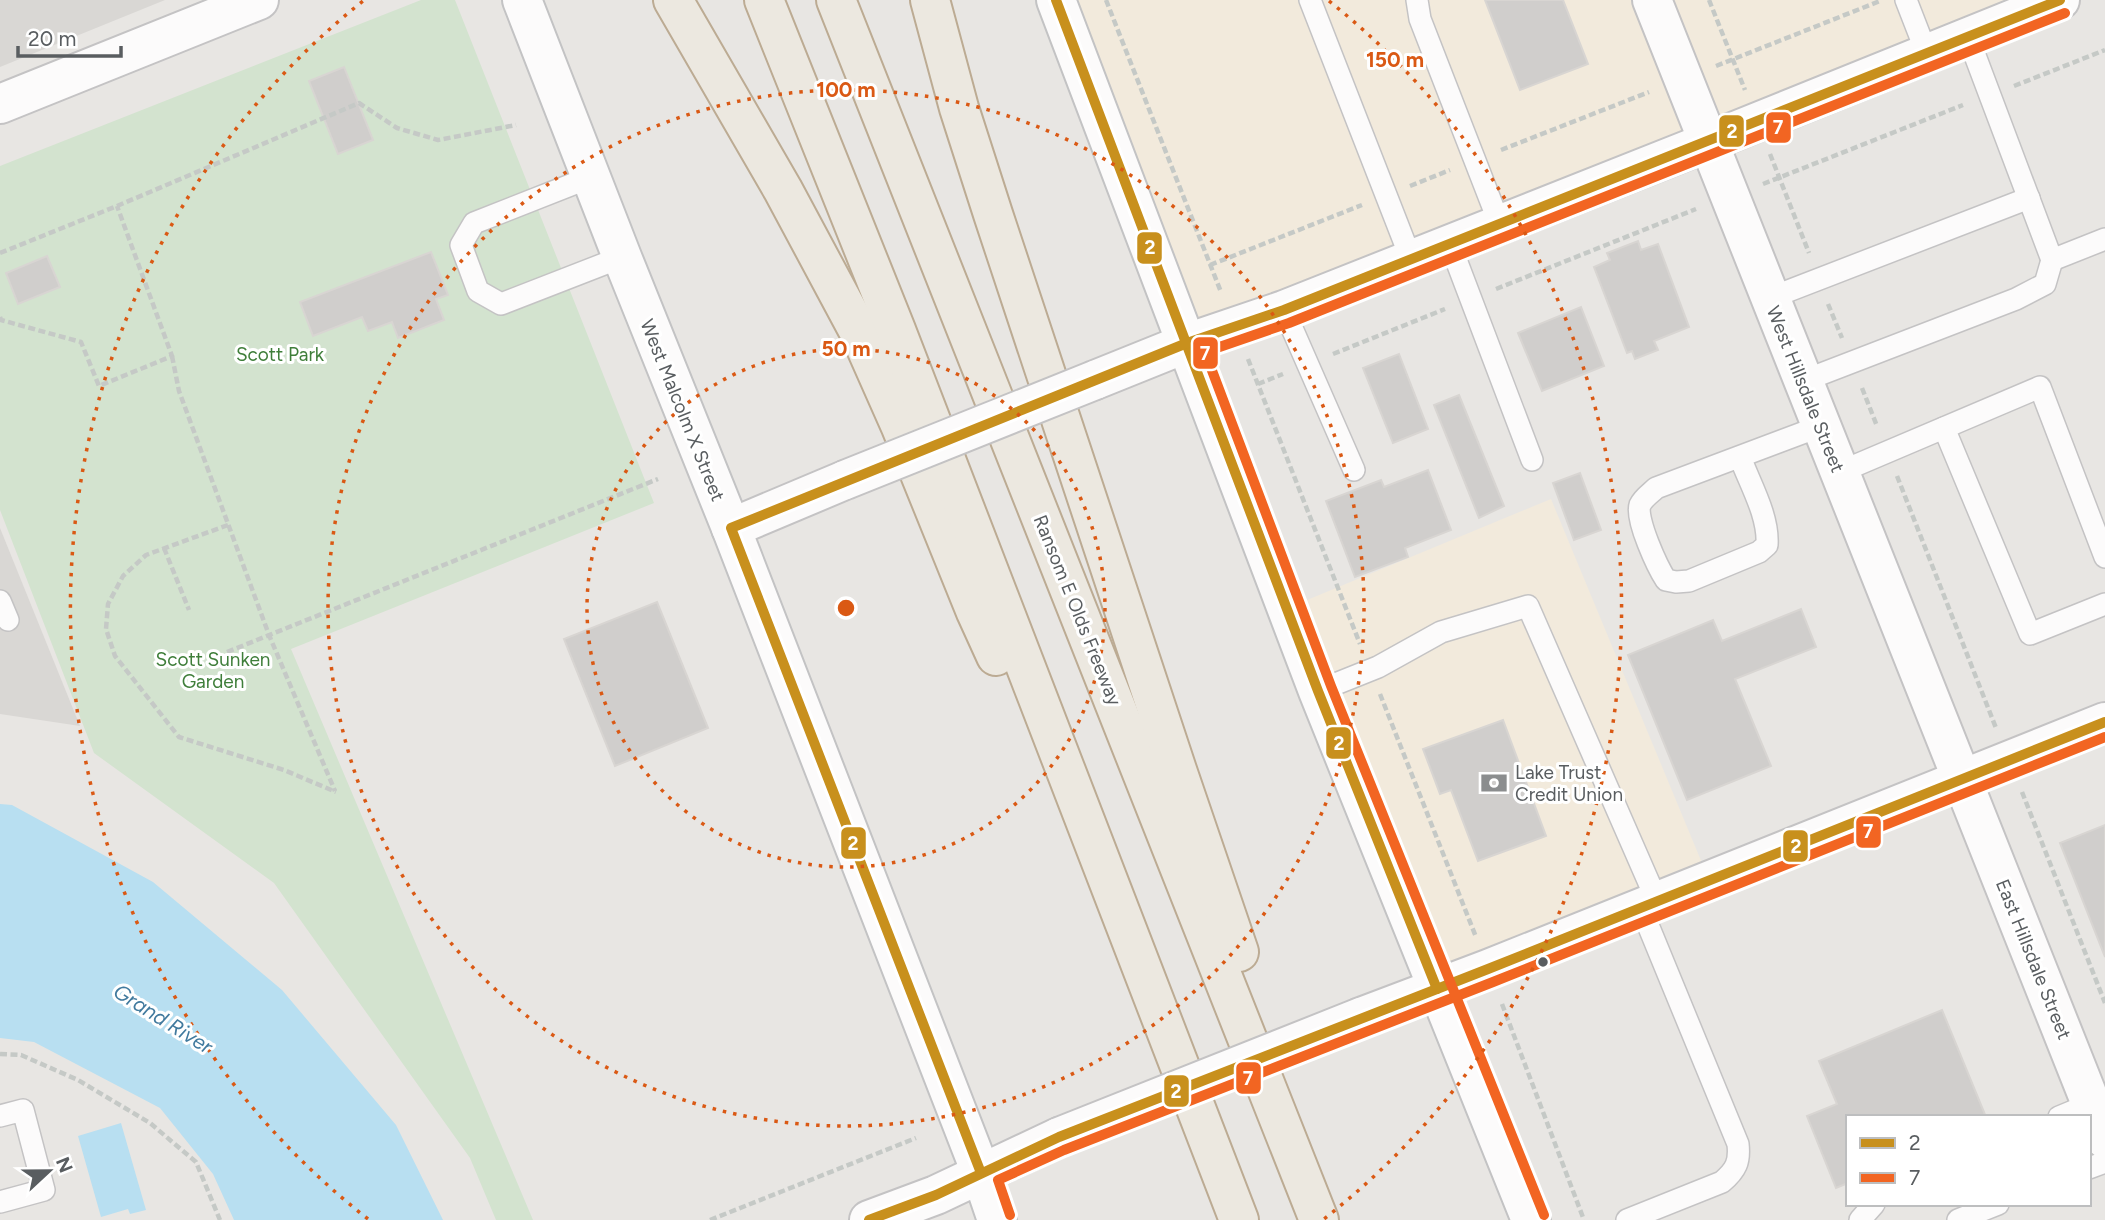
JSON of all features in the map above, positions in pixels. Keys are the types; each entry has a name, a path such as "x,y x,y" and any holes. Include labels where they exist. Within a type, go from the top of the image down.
{"highway":[{"path":"673,0 783,190 858,330 989,642 1114,895"},
{"path":"764,0 896,330 1239,1220"},
{"name":"Ransom E Olds Freeway","path":"836,0 1320,1220"},
{"path":"930,0 959,108 989,201 1328,1220"}],"street":[{"path":"0,104 259,0"},
{"name":"West Malcolm X Street","path":"522,0 731,528 997,1220"},
{"path":"1056,0 1318,691 1531,1220"},
{"name":"West Hillsdale Street","path":"1651,0 1962,778"},
{"path":"731,528 1187,343 1284,310 2060,0"},
{"path":"869,1220 936,1195 1059,1137 2105,722"},
{"name":"East Hillsdale Street","path":"1962,778 2085,1106"},
{"name":"East Hillsdale Street","path":"2091,1116 2105,1139"}],"lane":[{"path":"1310,0 1411,260"},
{"path":"1417,0 1420,19 1500,225"},
{"path":"1906,0 1927,54"},
{"path":"1803,381 2016,299 2045,284 2052,260 1968,37"},
{"path":"590,177 474,223 461,245 478,291 501,304 622,257"},
{"path":"1770,298 2029,198"},
{"path":"2052,260 2105,239"},
{"path":"1450,244 1532,460"},
{"path":"1284,310 1354,470"},
{"path":"1840,472 2040,387 2105,557"},
{"path":"1740,457 1764,519 1768,533 1767,545 1759,552 1689,581 1666,580 1658,569 1640,519 1640,505 1648,495 1657,488 1821,426"},
{"path":"1944,428 2030,634 2105,604"},
{"path":"1318,691 1370,670 1441,632 1528,606 1649,905 1735,1137 1739,1156 1735,1171 1722,1182 1627,1220"},
{"path":"0,1115 23,1110 44,1190 0,1202"},
{"path":"1860,1220 1872,1206"},
{"path":"1958,1220 1993,1206"}],"path":[{"path":"1106,0 1488,969 1584,1220"},
{"path":"1709,0 2105,1003"},
{"path":"1210,265 1884,0"},
{"path":"1258,384 1729,196 2105,50"},
{"path":"0,253 359,103 397,128 438,140 516,125"},
{"path":"117,206 172,356 179,391 228,524 268,635 335,792 284,771 179,737 115,656 106,629 108,604 123,576 146,555 228,524"},
{"path":"0,317 1,320 81,342 99,386 172,356"},
{"path":"228,652 658,479"},
{"path":"164,548 189,610"},
{"path":"0,1054 21,1055 78,1080 150,1123 196,1162 220,1220"},
{"path":"710,1220 916,1138"}],"shaded area":[{"path":"0,0 165,0 0,67"},
{"path":"1053,0 2053,0 1187,343"},
{"path":"1551,499 1702,863 1448,963 1295,605"},
{"path":"0,528 80,726 0,714"}],"green space":[{"name":"Scott Park","path":"421,0 455,0 654,503 291,649 533,1220 496,1220 470,1158 274,883 94,753 0,510 0,166"}],"water":[{"name":"Grand River","path":"0,804 12,805 153,882 282,990 396,1125 443,1220 234,1220 213,1174 160,1108 34,1042 0,1038"},
{"path":"121,1123 146,1210 130,1214 128,1209 101,1217 78,1136"}],"building":[{"path":"1485,0 1563,0 1588,64 1520,90"},
{"path":"344,67 373,140 338,154 309,81"},
{"path":"1638,241 1641,250 1658,244 1689,327 1654,341 1658,350 1635,359 1632,351 1627,353 1594,267 1610,260 1607,253"},
{"path":"431,252 448,295 436,299 444,320 398,338 392,322 368,331 362,317 313,336 300,302"},
{"path":"47,256 60,287 18,304 6,273"},
{"path":"1581,307 1604,366 1542,391 1518,333"},
{"path":"1399,354 1428,429 1393,443 1363,368"},
{"path":"1459,395 1504,506 1479,518 1434,405"},
{"path":"1428,470 1451,530 1405,548 1408,557 1355,577 1326,501 1381,480 1384,487"},
{"path":"1580,473 1601,530 1574,540 1553,483"},
{"path":"657,602 708,728 615,766 564,639"},
{"path":"1801,609 1816,647 1735,679 1771,766 1687,800 1628,655 1713,620 1722,641"},
{"path":"1503,720 1546,836 1478,861 1451,790 1440,794 1423,749"},
{"path":"2105,825 2105,957 2060,843"},
{"path":"1942,1010 1985,1115 1846,1115 1846,1184 1836,1188 1807,1116 1837,1104 1819,1061"}],"transit line":[{"name":"2","path":"1056,0 1318,691 1437,989"},
{"name":"2","path":"981,1173 731,528 1187,343 1284,310 2060,0"},
{"name":"7","path":"1544,1215 1331,686 1205,352 1289,323 2065,13"},
{"name":"2","path":"869,1220 936,1195 1059,1137 2105,722"},
{"name":"7","path":"1010,1215 998,1180 1064,1150 2105,737"}],"place":[{"name":"Lake Trust Credit Union","path":"1494,783"}],"park label":[{"name":"Scott Sunken Garden","path":"213,670"}]}
